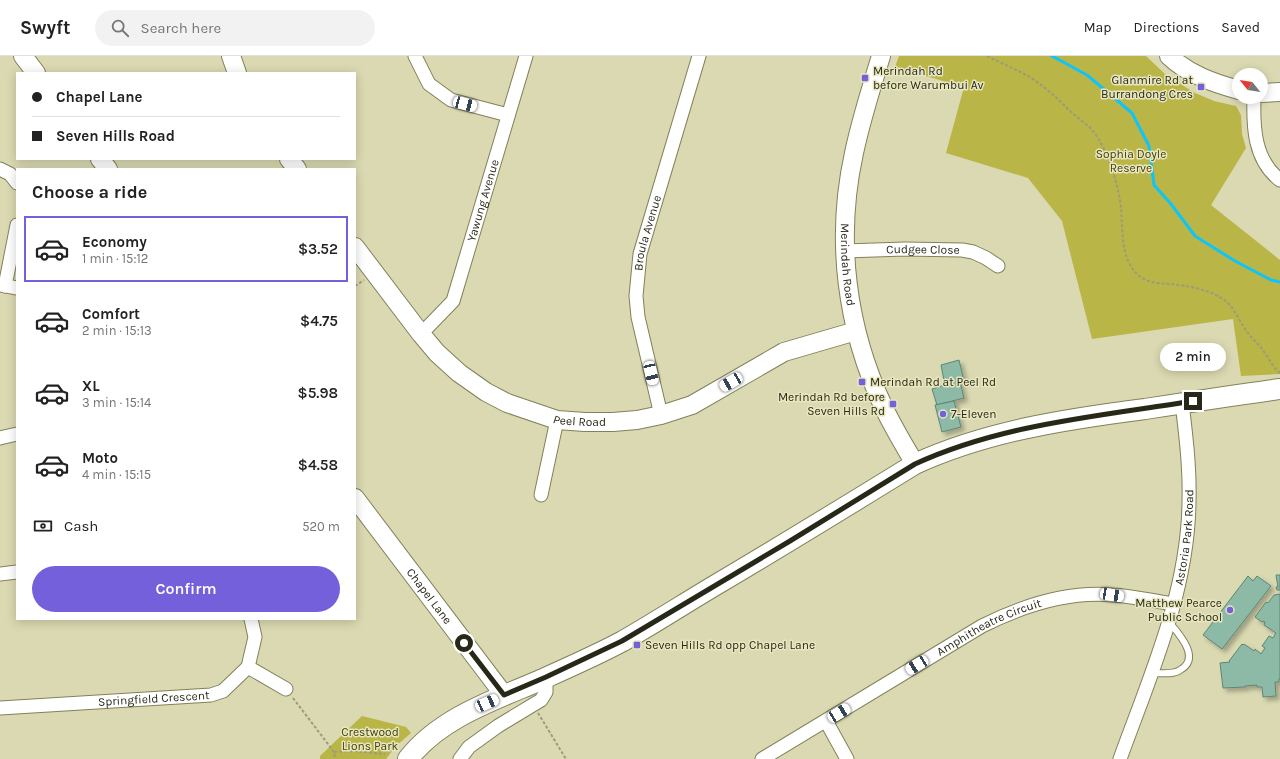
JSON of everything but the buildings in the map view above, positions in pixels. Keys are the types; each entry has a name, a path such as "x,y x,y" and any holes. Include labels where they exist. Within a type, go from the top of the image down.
{"main road":[{"path":"408,759 426,740 452,721 504,695 622,641 797,537 915,464 936,454 963,445 1060,421 1280,389"}],"street":[{"path":"23,56 35,72"},
{"path":"231,56 237,72"},
{"path":"415,56 430,84 451,100 508,115"},
{"name":"Yawung Avenue","path":"421,334 453,301 526,56"},
{"name":"Broula Avenue","path":"661,415 638,317 636,296 640,254 699,56"},
{"name":"Merindah Road","path":"880,56 854,153 845,214 844,251 847,285 856,331 867,367 884,408 915,464"},
{"path":"1168,56 1191,72 1217,84 1232,88"},
{"path":"1268,93 1280,92"},
{"path":"1254,104 1253,123 1255,136 1262,158 1271,171 1280,180"},
{"path":"101,160 107,168"},
{"path":"290,160 296,168"},
{"path":"0,169 10,174 16,182"},
{"path":"7,286 16,231"},
{"name":"Peel Road","path":"356,248 421,334 437,353 459,374 486,392 507,403 557,420 614,422 637,420 661,415 692,405 784,352 856,331"},
{"name":"Cudgee Close","path":"844,251 905,249 962,250 973,252 998,266"},
{"name":"Astoria Park Road","path":"1120,759 1169,622 1186,548 1190,503 1189,466 1182,403"},
{"path":"542,495 557,420"},
{"path":"0,438 16,434"},
{"name":"Chapel Lane","path":"356,499 504,695"},
{"path":"0,574 16,572"},
{"name":"Amphitheatre Circuit","path":"762,759 982,626 1009,612 1035,603 1058,598 1092,594 1112,595 1174,604"},
{"path":"250,620 255,638 248,667 286,689"},
{"name":"Springfield Crescent","path":"0,708 211,695 223,691 248,667"},
{"path":"460,759 469,747 498,726 541,700 546,692 546,677"},
{"path":"826,721 847,759"}],"lane":[{"path":"1151,674 1173,673 1180,671 1188,660 1189,653 1187,647 1169,622"}],"path":[{"path":"987,56 1028,76 1054,95 1092,130 1103,147 1111,168 1121,206 1123,244 1129,260 1137,274 1145,280 1155,284 1171,284 1197,288 1216,294 1224,299 1232,306 1248,333 1269,357 1274,367 1280,373"},
{"path":"286,689 334,752 335,759"},
{"path":"536,709 566,759"},
{"path":"334,752 355,751 385,754"}],"green space":[{"name":"Sophia Doyle Reserve","path":"899,56 1146,56 1166,75 1195,93 1214,101 1236,106 1241,115 1242,134 1246,148 1211,205 1280,260 1280,374 1241,376 1233,319 1092,339 1062,221 1028,178 946,153 964,87 895,67"},
{"name":"Crestwood Lions Park","path":"362,716 406,727 411,733 396,746 386,759 320,759 320,756"}],"waterway":[{"path":"1052,56 1087,75 1132,113 1149,146 1154,185 1171,204 1195,236 1235,261 1271,280 1280,282"}],"place":[{"name":"Merindah Rd before Warumbui Av","path":"865,78"},
{"name":"Glanmire Rd at Burrandong Cres","path":"1201,87"},
{"name":"Merindah Rd at Peel Rd","path":"862,382"},
{"name":"Merindah Rd before Seven Hills Rd","path":"893,404"},
{"name":"7-Eleven","path":"943,414"},
{"name":"Matthew Pearce Public School","path":"1230,610"},
{"name":"Seven Hills Rd opp Chapel Lane","path":"637,645"}],"route":[{"path":"464,643 504,695 589,658 622,641 790,541 915,464 936,454 963,445 1060,421 1193,401"}]}
